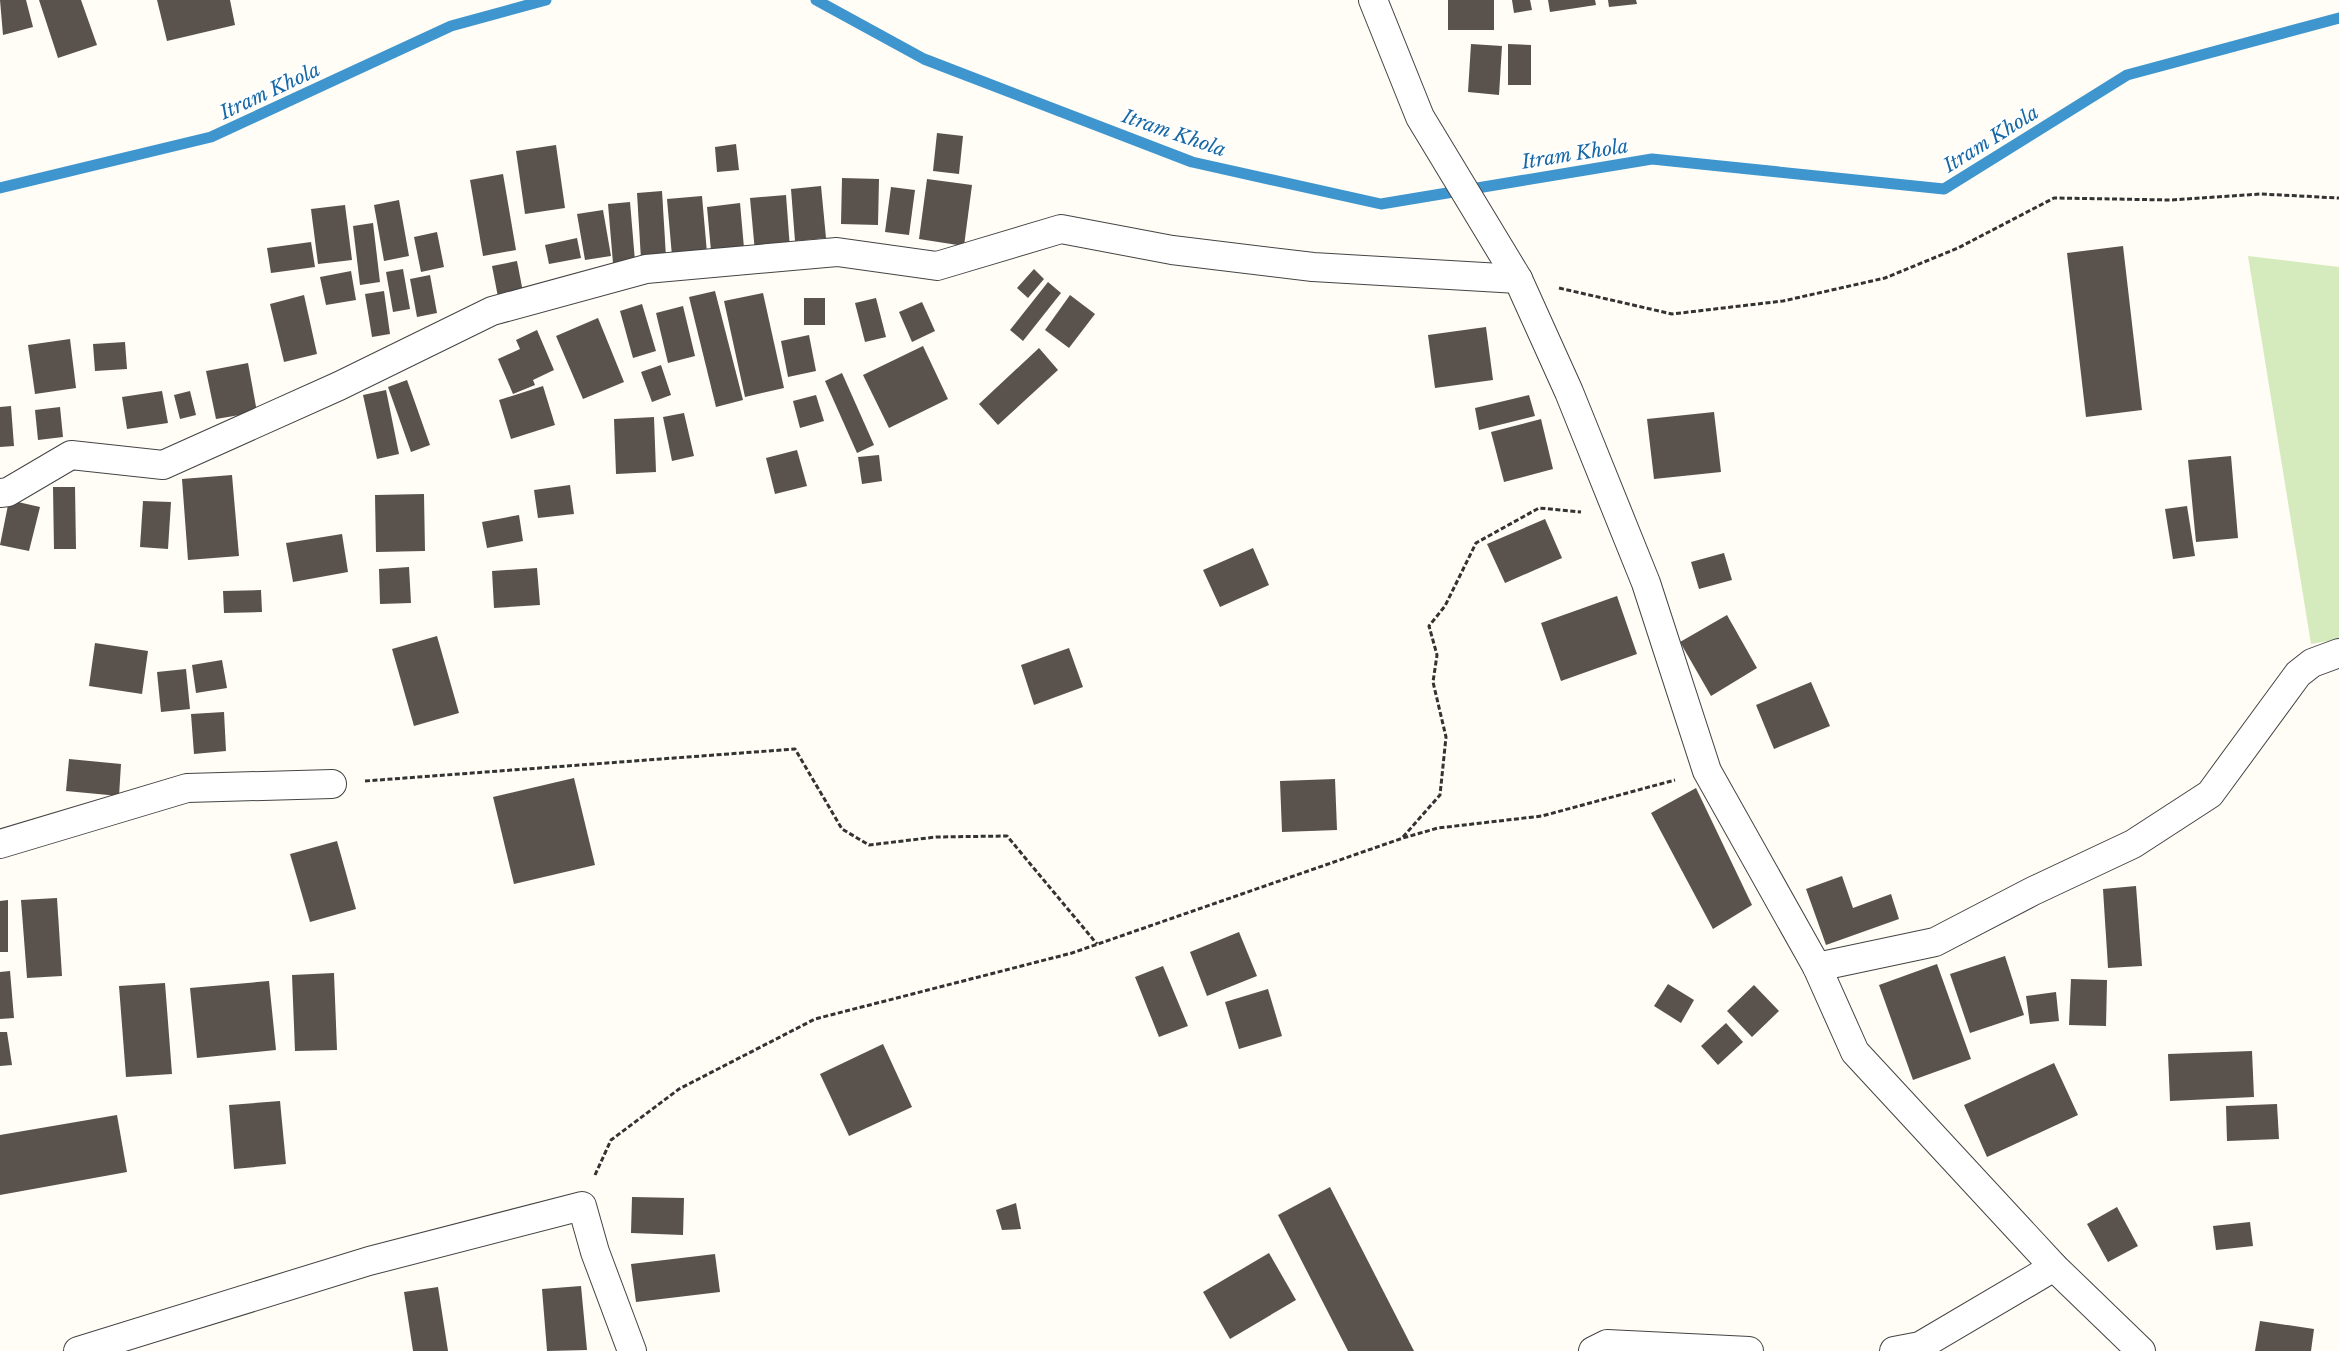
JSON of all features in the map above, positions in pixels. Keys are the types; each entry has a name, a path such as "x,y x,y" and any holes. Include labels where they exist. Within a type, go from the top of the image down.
{"street":[{"path":"1373,0 1420,116 1518,279 1569,392 1646,583 1707,771 1817,967 1855,1052 2054,1267 2141,1351"},
{"path":"0,493 8,492 71,456 163,465 339,386 492,311 646,269 837,252 936,266 1061,229 1172,250 1312,267 1518,279"},
{"path":"1817,967 1935,942 2032,891 2133,844 2210,794 2298,674 2312,663 2339,654"},
{"path":"0,844 187,788 332,784"},
{"path":"78,1351 369,1261 582,1206 595,1252 632,1351"},
{"path":"1894,1351 1920,1346 2054,1267"},
{"path":"1593,1351 1607,1344 1749,1351"}],"path":[{"path":"1518,279 1672,314 1784,301 1885,278 1958,248 2054,198 2171,200 2260,194 2339,198"},
{"path":"1403,838 1440,795 1446,737 1434,682 1437,655 1429,626 1445,606 1476,542 1539,508"},
{"path":"332,784 795,749 842,829 869,845 936,837 1007,836 1097,944"},
{"path":"582,1206 611,1140 679,1088 815,1019 1072,953 1403,838 1438,828 1542,816 1707,771"}],"green space":[{"path":"2248,256 2339,267 2339,639 2311,644"}],"building":[{"path":"0,0 26,0 33,27 3,35"},
{"path":"39,0 81,0 97,45 58,58"},
{"path":"157,0 230,0 235,25 167,41"},
{"path":"1448,0 1494,0 1494,30 1448,30"},
{"path":"1512,0 1530,0 1532,10 1514,13"},
{"path":"1548,0 1595,0 1596,5 1550,12"},
{"path":"1608,0 1636,0 1637,4 1609,7"},
{"path":"1471,44 1502,46 1499,95 1468,92"},
{"path":"1508,44 1531,45 1531,85 1508,85"},
{"path":"937,133 963,136 959,174 933,171"},
{"path":"736,144 739,170 717,172 715,147"},
{"path":"556,145 565,208 525,214 516,151"},
{"path":"503,174 516,250 483,256 470,180"},
{"path":"842,178 879,179 878,225 841,224"},
{"path":"927,179 972,185 964,246 919,239"},
{"path":"821,186 826,238 795,241 791,189"},
{"path":"891,187 915,190 909,235 885,232"},
{"path":"662,191 666,257 641,259 637,193"},
{"path":"786,195 790,249 755,252 750,198"},
{"path":"702,196 707,253 672,256 667,199"},
{"path":"399,200 409,256 384,261 374,205"},
{"path":"630,202 635,261 613,263 608,204"},
{"path":"740,203 744,248 711,251 707,207"},
{"path":"345,205 352,260 318,264 311,209"},
{"path":"603,210 611,256 585,260 577,214"},
{"path":"373,223 380,282 360,285 353,226"},
{"path":"437,232 444,267 421,272 414,237"},
{"path":"577,238 581,258 549,264 545,245"},
{"path":"311,242 315,267 271,273 267,248"},
{"path":"2123,246 2142,410 2086,417 2067,253"},
{"path":"517,261 523,292 498,297 492,266"},
{"path":"403,269 410,309 393,312 386,272"},
{"path":"1034,269 1044,279 1028,298 1017,288"},
{"path":"351,271 356,300 326,305 320,277"},
{"path":"430,275 437,313 417,317 410,279"},
{"path":"1048,282 1061,293 1023,341 1010,330"},
{"path":"384,291 390,334 372,337 365,294"},
{"path":"715,291 743,400 716,407 689,297"},
{"path":"763,293 784,388 745,397 724,301"},
{"path":"304,295 317,354 284,362 270,304"},
{"path":"1070,295 1095,314 1069,348 1045,330"},
{"path":"804,298 825,298 825,325 804,325"},
{"path":"876,298 886,337 865,342 855,303"},
{"path":"922,302 935,331 912,342 899,312"},
{"path":"642,304 656,351 633,358 620,311"},
{"path":"683,306 695,356 668,363 656,313"},
{"path":"598,318 624,382 583,399 556,336"},
{"path":"1486,327 1493,380 1435,388 1428,335"},
{"path":"537,330 554,370 533,380 535,385 513,394 498,359 520,349 516,340"},
{"path":"809,335 816,371 788,377 781,341"},
{"path":"70,339 76,388 35,394 28,345"},
{"path":"125,342 127,369 95,371 93,344"},
{"path":"923,346 948,399 889,428 863,375"},
{"path":"1039,348 1058,370 998,425 979,404"},
{"path":"248,363 257,412 216,419 206,371"},
{"path":"661,365 671,395 652,402 641,372"},
{"path":"842,373 874,445 857,453 825,381"},
{"path":"407,380 430,445 411,452 388,387"},
{"path":"543,386 555,425 511,439 499,400"},
{"path":"386,390 399,454 377,459 363,395"},
{"path":"162,391 168,423 127,429 122,397"},
{"path":"190,391 196,415 180,419 174,395"},
{"path":"816,395 824,421 800,428 793,401"},
{"path":"1529,395 1535,416 1479,430 1475,408"},
{"path":"11,406 14,446 0,447 0,407"},
{"path":"60,407 63,437 38,440 35,410"},
{"path":"1714,412 1721,472 1654,479 1647,419"},
{"path":"684,413 694,456 672,461 663,417"},
{"path":"654,417 656,472 616,474 614,419"},
{"path":"1541,419 1553,469 1504,482 1491,432"},
{"path":"797,450 807,486 775,494 766,458"},
{"path":"879,455 882,481 862,484 858,457"},
{"path":"2231,456 2238,538 2196,542 2188,460"},
{"path":"232,475 239,556 188,560 182,479"},
{"path":"570,485 574,514 538,518 534,490"},
{"path":"53,487 75,487 76,549 54,549"},
{"path":"424,494 425,551 376,552 375,495"},
{"path":"9,500 40,507 29,551 0,545"},
{"path":"143,501 171,502 168,549 140,547"},
{"path":"2187,506 2195,556 2173,559 2165,509"},
{"path":"519,515 523,541 487,548 482,522"},
{"path":"1545,519 1562,558 1505,583 1487,544"},
{"path":"342,534 348,572 293,582 286,543"},
{"path":"1253,548 1269,585 1220,607 1203,570"},
{"path":"1724,553 1732,580 1699,589 1691,562"},
{"path":"409,567 411,603 380,604 379,569"},
{"path":"537,568 540,605 494,608 492,571"},
{"path":"261,590 262,612 224,613 223,591"},
{"path":"1617,596 1637,654 1561,681 1541,623"},
{"path":"1727,615 1757,668 1711,696 1680,642"},
{"path":"437,636 459,713 414,726 392,649"},
{"path":"95,643 148,651 142,694 89,686"},
{"path":"1069,648 1083,687 1034,705 1021,665"},
{"path":"222,660 227,688 196,693 192,665"},
{"path":"186,669 190,709 161,712 157,672"},
{"path":"1811,682 1830,726 1774,749 1756,705"},
{"path":"224,712 226,751 194,754 191,714"},
{"path":"69,759 121,764 119,796 66,791"},
{"path":"574,778 595,865 514,884 493,797"},
{"path":"1335,779 1337,830 1282,832 1280,781"},
{"path":"1696,788 1752,905 1713,929 1651,813"},
{"path":"337,841 356,909 310,922 290,854"},
{"path":"1842,876 1853,908 1891,894 1899,919 1826,945 1806,889"},
{"path":"2136,886 2142,966 2108,968 2103,889"},
{"path":"57,898 62,976 27,978 21,900"},
{"path":"8,900 8,952 0,952 0,901"},
{"path":"1239,932 1257,976 1207,996 1190,952"},
{"path":"2005,956 2024,1015 1970,1033 1950,974"},
{"path":"1937,964 1971,1059 1913,1080 1879,985"},
{"path":"1163,966 1188,1026 1159,1037 1135,977"},
{"path":"10,971 14,1018 0,1019 0,972"},
{"path":"334,973 337,1050 295,1051 292,975"},
{"path":"2071,979 2107,980 2106,1026 2069,1025"},
{"path":"269,981 276,1050 197,1058 190,988"},
{"path":"165,983 172,1074 126,1077 119,986"},
{"path":"1668,984 1694,1000 1681,1023 1654,1006"},
{"path":"1754,985 1779,1011 1752,1037 1727,1011"},
{"path":"1268,989 1282,1036 1239,1049 1225,1002"},
{"path":"2056,992 2059,1021 2030,1024 2026,996"},
{"path":"1726,1023 1743,1042 1718,1065 1701,1046"},
{"path":"0,1032 7,1032 12,1065 0,1066"},
{"path":"883,1044 912,1107 849,1136 820,1074"},
{"path":"2252,1051 2254,1097 2170,1101 2168,1054"},
{"path":"2054,1063 2078,1115 1987,1157 1964,1105"},
{"path":"280,1101 286,1164 234,1169 229,1105"},
{"path":"2277,1104 2279,1139 2227,1141 2226,1106"},
{"path":"117,1115 127,1172 0,1195 0,1135"},
{"path":"1330,1187 1414,1351 1348,1351 1278,1215"},
{"path":"632,1197 684,1198 683,1235 631,1233"},
{"path":"1016,1203 1021,1229 1002,1230 996,1210"},
{"path":"2117,1207 2138,1246 2108,1262 2087,1224"},
{"path":"2250,1222 2253,1246 2216,1250 2213,1226"},
{"path":"1269,1253 1296,1300 1230,1339 1203,1292"},
{"path":"715,1254 720,1292 636,1302 631,1264"},
{"path":"581,1286 587,1350 547,1351 542,1289"},
{"path":"438,1287 448,1351 413,1351 404,1292"},
{"path":"2260,1321 2314,1329 2311,1351 2255,1351"}],"waterway":[{"name":"Itram Khola","path":"0,188 211,137 451,26 546,0"},
{"name":"Itram Khola","path":"816,0 924,59 1192,162 1381,204 1652,159 1944,189 2127,75 2339,18"}]}
